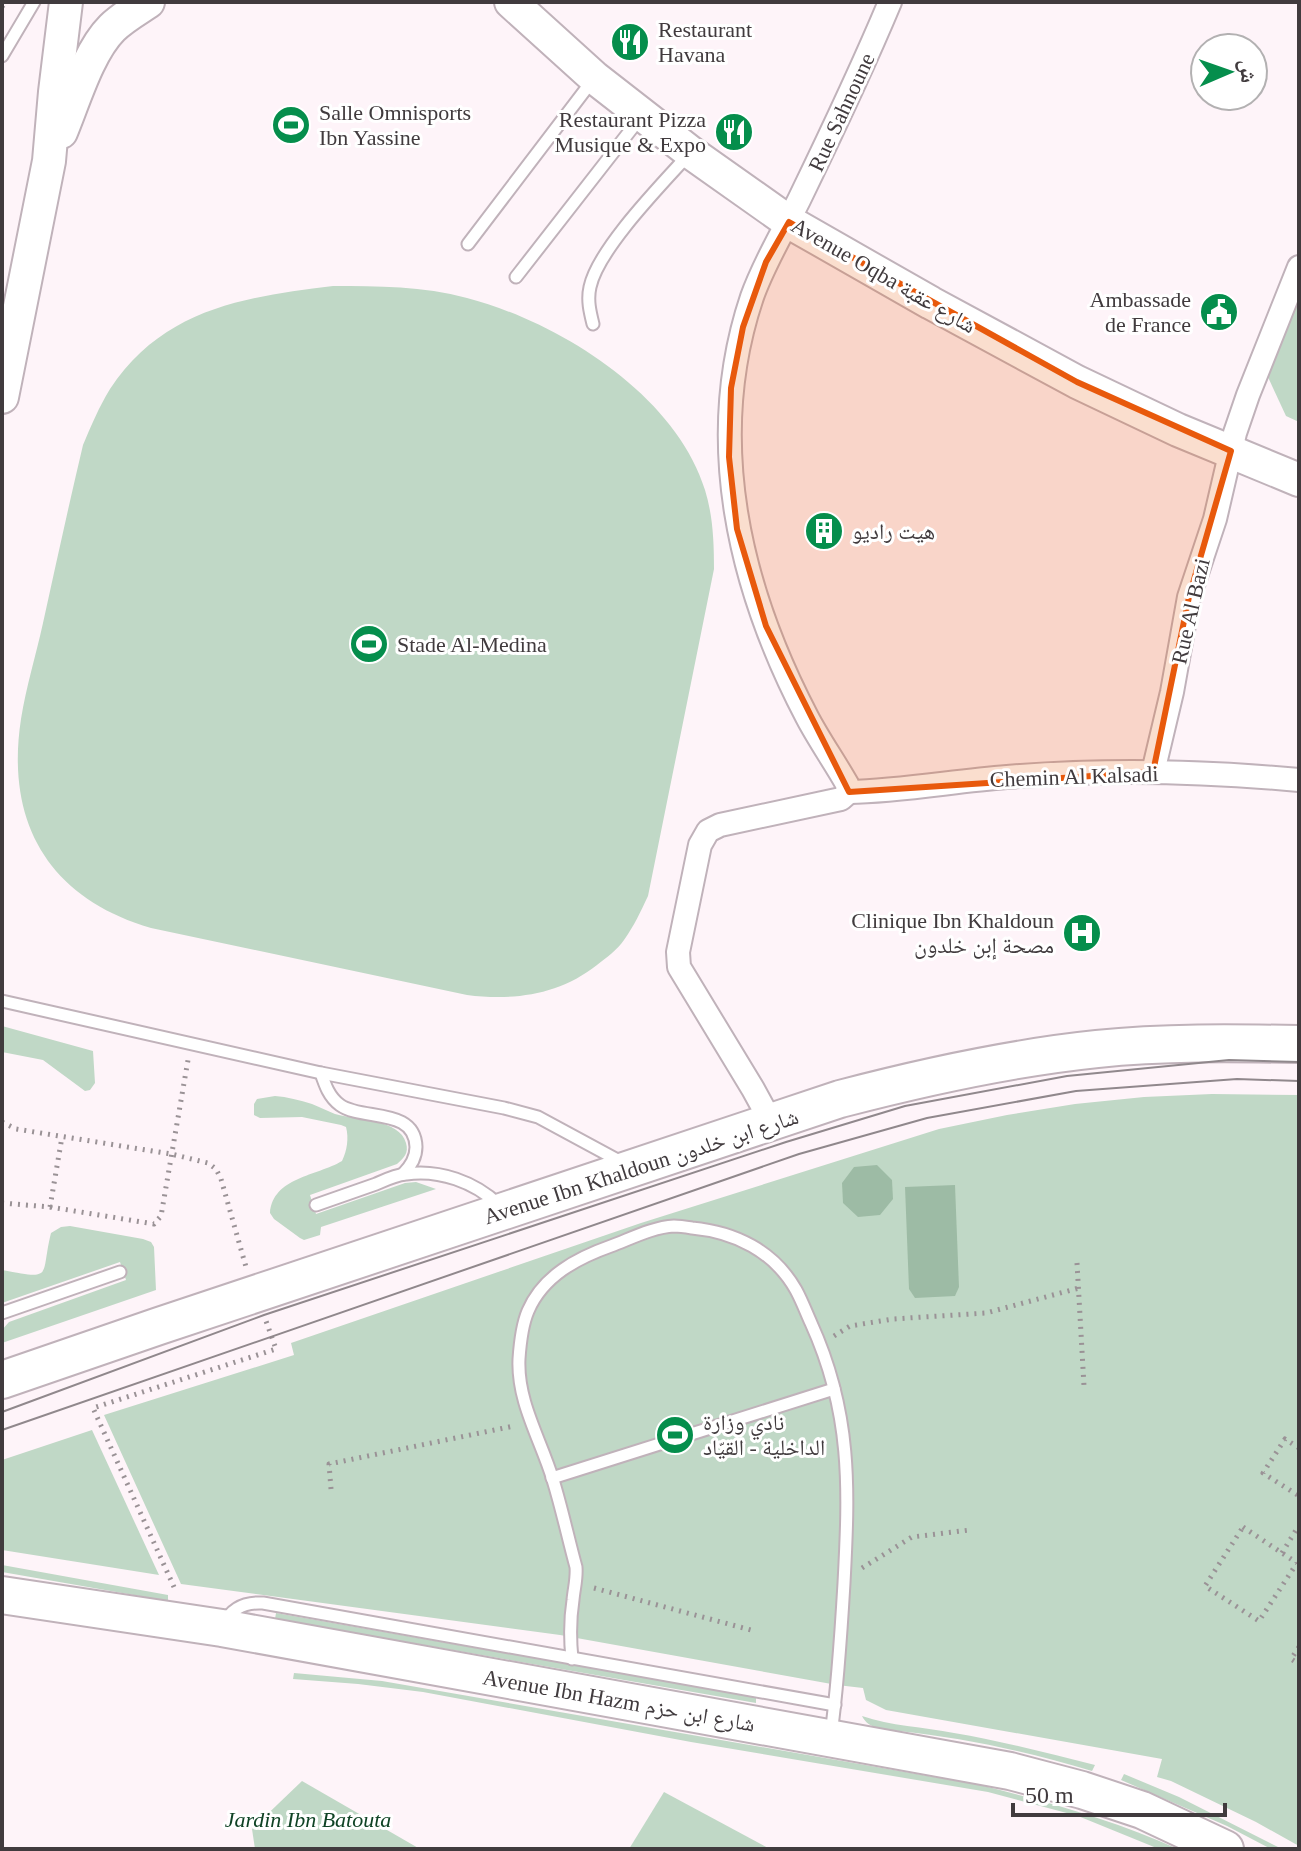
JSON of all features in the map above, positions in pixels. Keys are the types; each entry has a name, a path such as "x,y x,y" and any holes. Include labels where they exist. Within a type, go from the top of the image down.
{"main road":[{"name":"Avenue Ibn Khaldoun شارع ابن خلدون","path":"2,1380 840,1099 973,1068 1100,1049 1237,1043 1299,1044"},
{"name":"Avenue Ibn Hazm شارع ابن حزم","path":"2,1595 832,1722 1082,1790 1142,1810 1225,1849"}],"street":[{"path":"2,397 49,161 66,2"},
{"path":"49,161 96,49 111,29 148,2"},
{"name":"Avenue Oqba شارع عقبة","path":"511,2 595,78 690,152 789,222 1077,382 1178,430 1299,480"},
{"name":"Rue Sahnoune","path":"849,792 807,718 779,659 750,578 737,529 729,457 731,388 743,327 766,262 789,222 855,86 890,2"},
{"name":"Rue Al Bazi","path":"1153,772 1172,692 1189,597 1215,519 1244,405 1299,267"},
{"name":"Chemin Al Kalsadi","path":"771,1122 679,967 678,952 700,845 708,831 720,825 841,799 849,792 1005,777 1153,772 1243,774 1299,780"}],"lane":[{"path":"2,56 34,2"},
{"path":"468,244 595,78"},
{"path":"516,277 642,115"},
{"path":"593,324 589,290 603,258 690,152"},
{"path":"2,1001 321,1073 504,1108 538,1117 633,1168"},
{"path":"321,1073 326,1090 340,1105 356,1112 400,1120 410,1131 416,1143 415,1157 403,1174"},
{"path":"316,1205 403,1174 436,1174 456,1179 488,1195 505,1211"},
{"path":"222,1628 227,1617 239,1607 263,1603 572,1659 832,1722 839,1677 848,1512 842,1423 822,1348 796,1290 780,1269 739,1238 720,1232 673,1226 653,1230 572,1262 551,1278 528,1312 519,1361 520,1384 552,1478 577,1578 571,1624 572,1659"},
{"path":"2,1313 120,1272"},
{"path":"552,1478 834,1389"}],"path":[{"path":"2,1203 50,1207 154,1224 161,1216 191,1044"},
{"path":"2,1122 16,1129 171,1154 208,1163 216,1169 276,1349 93,1408 174,1587"},
{"path":"50,1207 62,1137"},
{"path":"1077,1263 1084,1386"},
{"path":"822,1348 850,1326 893,1319 986,1313 1079,1288"},
{"path":"331,1489 329,1464 531,1423"},
{"path":"1299,1448 1285,1439 1263,1473 1299,1496"},
{"path":"1243,1527 1282,1553 1297,1563 1259,1621 1205,1586 1243,1527"},
{"path":"844,1579 912,1537 970,1530"},
{"path":"1282,1553 1296,1530 1299,1531"},
{"path":"577,1578 586,1580 598,1590 751,1630"},
{"path":"1299,1647 1291,1659 1299,1664"}],"highlighted area":[{"path":"789,222 1077,382 1231,451 1189,597 1153,772 849,792 766,626 737,529 729,457 731,388 743,327 766,262"}],"green space":[{"name":"Stade Al-Medina","path":"333,286 417,289 467,298 502,309 575,344 610,367 669,423 690,455 705,490 710,510 714,569 648,896 631,929 615,950 582,975 535,994 501,997 467,995 151,928 115,915 85,897 61,876 42,851 28,823 20,791 18,757 23,707 83,445 106,396 131,362 155,340 181,324 238,302"},
{"path":"1299,294 1299,422 1286,416 1267,375"},
{"path":"2,1026 93,1051 95,1083 85,1091 43,1060 2,1052"},
{"name":"نادي وزارة الداخلية - القيّاد","path":"1212,1094 1299,1095 1299,1846 1256,1822 1157,1777 1162,1759 886,1710 866,1700 863,1688 560,1635 181,1584 104,1415 294,1355 291,1343 641,1223 939,1129 1075,1104"},
{"path":"275,1096 386,1125 402,1135 406,1143 405,1155 397,1164 310,1195 316,1214 405,1183 416,1182 436,1189 321,1227 320,1235 304,1240 300,1238 274,1219 270,1213 273,1201 279,1192 298,1179 342,1161 347,1131 341,1125 302,1117 260,1118 254,1115 257,1099"},
{"path":"70,1226 151,1242 154,1247 156,1290 2,1343 2,1330 9,1322 126,1280 120,1262 2,1303 2,1270 30,1275 42,1272 51,1233"},
{"path":"92,1430 159,1575 2,1550 2,1460"},
{"path":"2,1565 168,1595 168,1601 2,1572"},
{"path":"276,1613 756,1697 756,1703 275,1619"},
{"path":"294,1673 382,1681 980,1785 1080,1812 1178,1849 1159,1849 1078,1816 988,1792 691,1742 423,1692 293,1679"},
{"path":"862,1716 989,1740 1095,1765 1092,1771 997,1746 883,1729 869,1724"},
{"path":"1124,1774 1179,1797 1282,1849 1271,1849 1227,1826 1121,1780"},
{"name":"Jardin Ibn Batouta","path":"302,1781 420,1849 255,1849 252,1829"},
{"path":"664,1792 770,1849 629,1849"}],"shaded area":[{"path":"877,1165 892,1180 893,1199 880,1215 858,1217 843,1203 842,1183 854,1167"},
{"path":"955,1185 959,1287 955,1296 915,1298 909,1289 905,1187"}],"tram line":[{"path":"2,1412 264,1315 786,1142 905,1106 1067,1076 1229,1060 1299,1062"},
{"path":"2,1430 799,1154 927,1118 1076,1091 1237,1079 1299,1081"}],"place":[{"name":"Restaurant Havana","path":"630,42"},
{"name":"Salle Omnisports Ibn Yassine","path":"291,125"},
{"name":"Restaurant Pizza Musique & Expo","path":"734,132"},
{"name":"Ambassade de France","path":"1219,312"},
{"name":"هيت راديو","path":"824,531"},
{"name":"Stade Al-Medina","path":"369,644"},
{"name":"Clinique Ibn Khaldoun مصحة إبن خلدون","path":"1082,933"},
{"name":"نادي وزارة الداخلية - القيّاد","path":"675,1435"}]}
